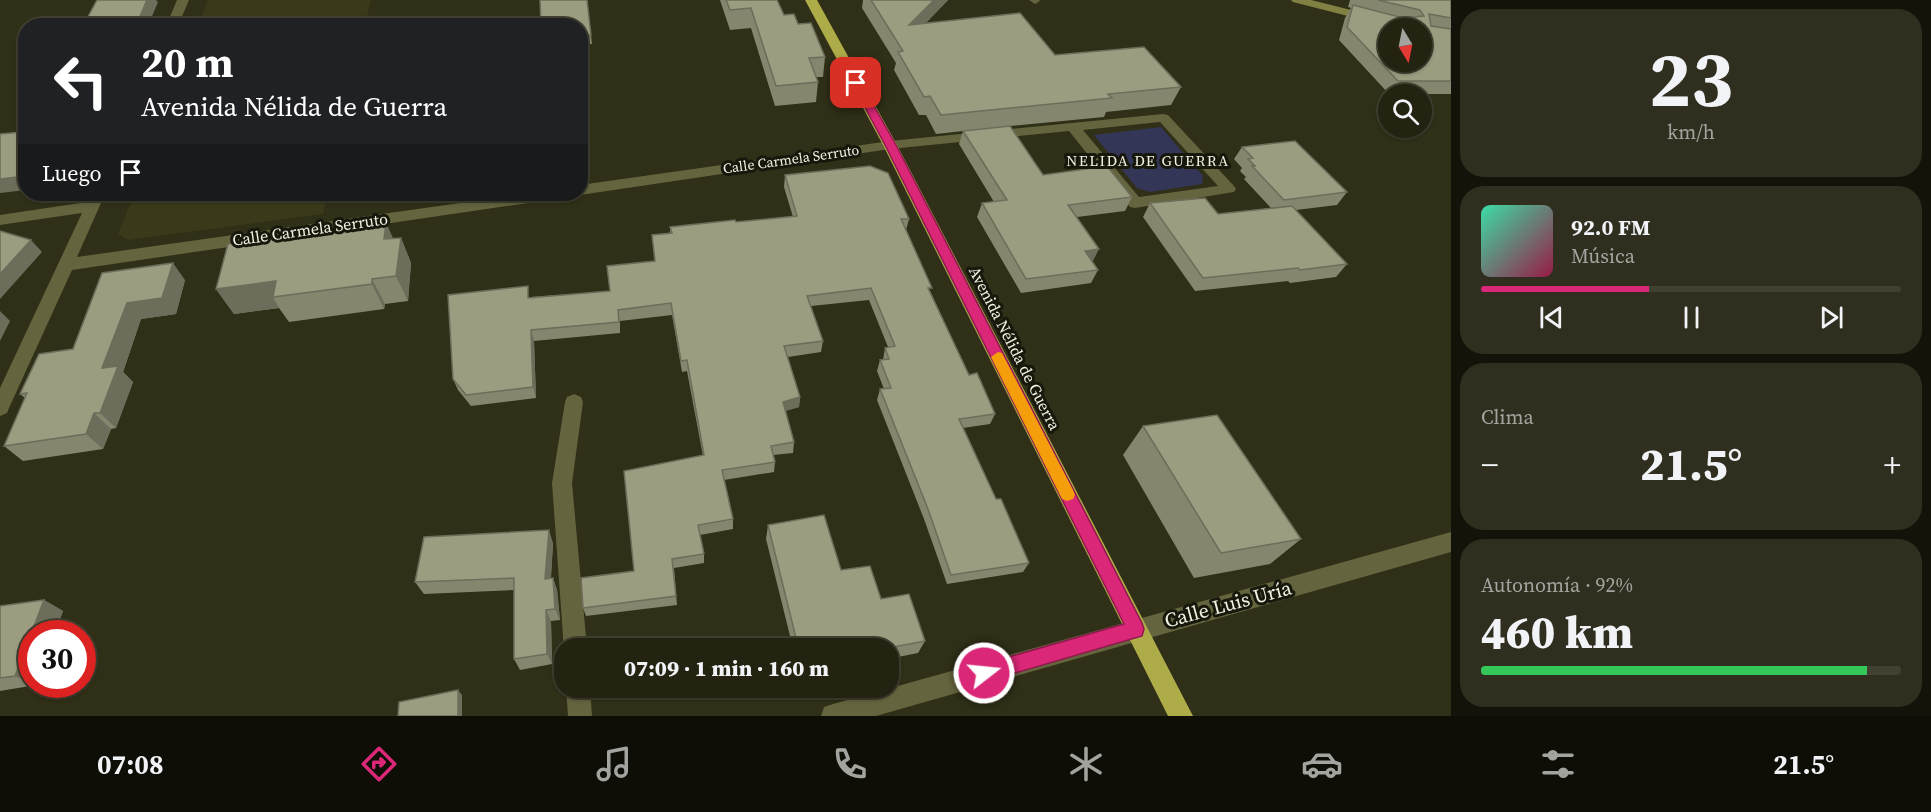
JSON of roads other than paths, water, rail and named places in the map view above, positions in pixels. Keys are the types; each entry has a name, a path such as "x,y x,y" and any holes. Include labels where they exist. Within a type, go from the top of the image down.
{"highway":[{"name":"Avenida Nélida de Guerra","path":"812,0 890,145 1181,716"}],"main road":[{"path":"1297,0 1378,21"}],"street":[{"path":"175,18 183,0"},
{"name":"Calle Carmela Serruto","path":"588,189 890,145 1163,118 1229,189 1135,203 1073,127"},
{"path":"0,220 90,201"},
{"path":"0,408 95,201"},
{"name":"Calle Carmela Serruto","path":"64,265 507,201"},
{"path":"574,402 562,483 574,638"},
{"name":"Calle Luis Uría","path":"833,716 1135,629 1451,542"},
{"path":"579,698 580,716"}],"district":[{"name":"NELIDA DE GUERRA","path":"1148,160"}]}
